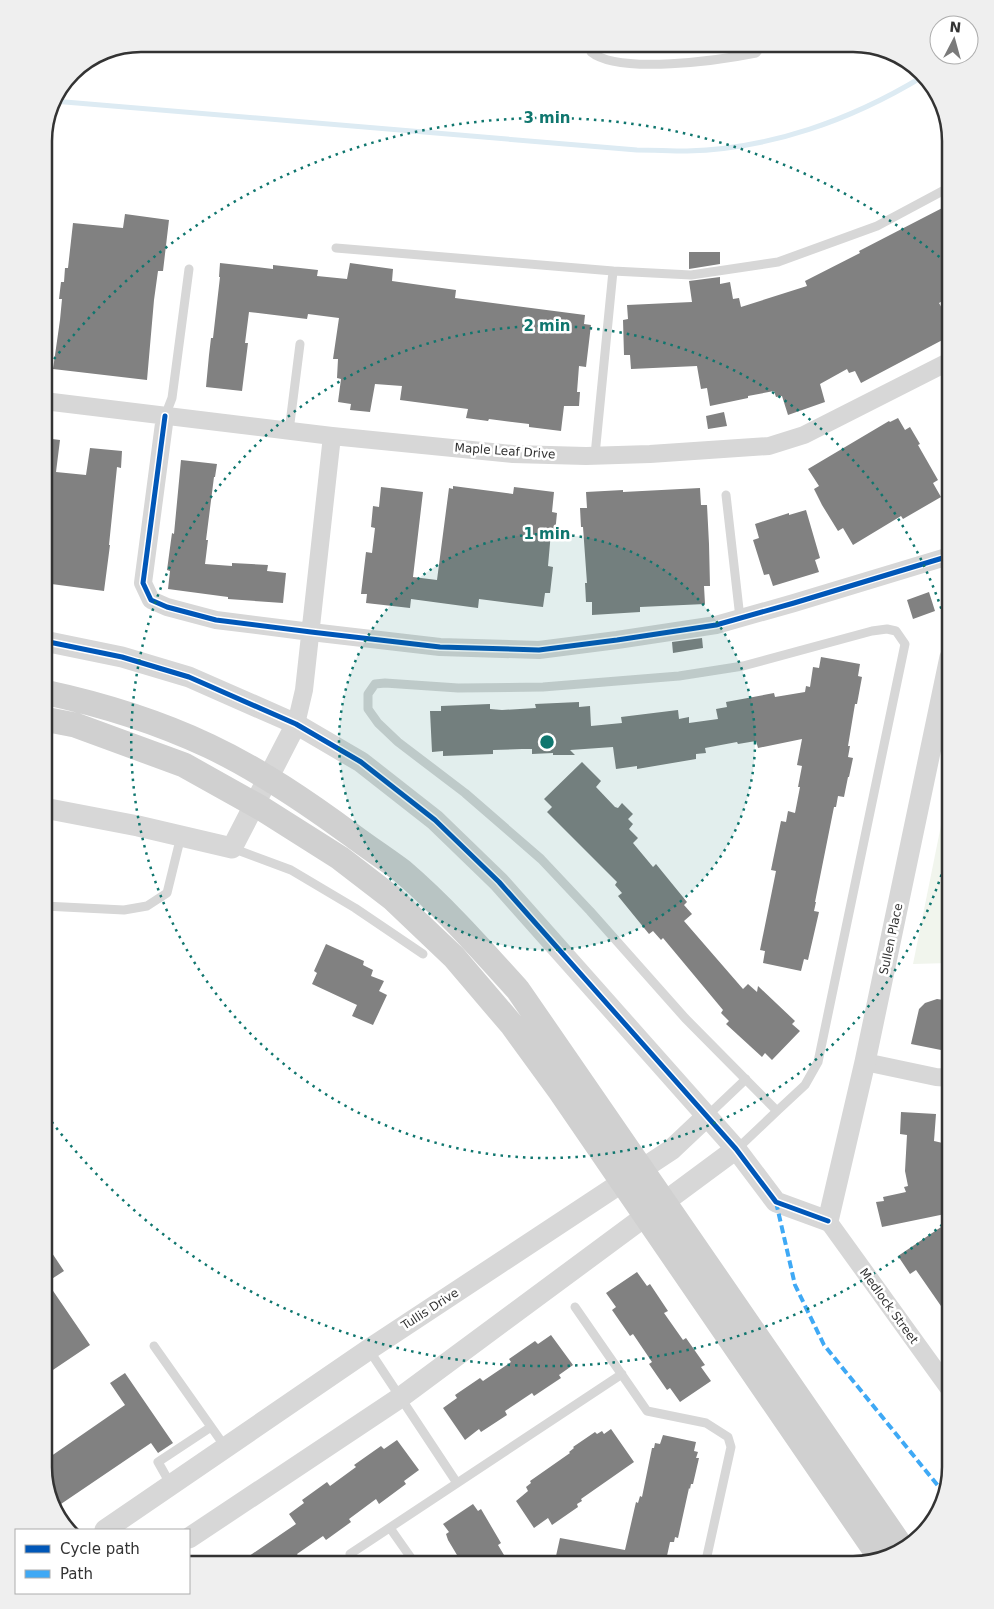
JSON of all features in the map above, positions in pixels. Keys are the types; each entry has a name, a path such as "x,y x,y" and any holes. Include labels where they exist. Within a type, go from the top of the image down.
{"main road":[{"path":"53,694 83,701 153,723 209,746 261,775 323,814 401,871 465,931 523,998 899,1543"},
{"path":"53,720 75,725 184,765 261,808 340,858 392,898 454,957 512,1025 560,1091 877,1553"}],"street":[{"name":"Maple Leaf Drive","path":"53,402 332,436 513,454 650,454 769,446 804,434 942,365"},
{"path":"165,416 143,583 151,600 167,607 216,620 440,646 539,650 716,625 942,558"},
{"path":"52,809 99,817 232,848 296,724 304,690 332,436"},
{"path":"53,643 122,657 189,677 296,724 361,762 435,820 499,882 736,1149 776,1202 828,1221"},
{"name":"Sullen Place","path":"828,1221 865,1062 942,695"},
{"path":"865,1062 942,1077"},
{"name":"Tullis Drive","path":"106,1529 368,1350 671,1150 707,1116"},
{"path":"190,1537 401,1397 736,1149"},
{"name":"Medlock Street","path":"828,1221 942,1379"}],"lane":[{"path":"592,53 602,58 638,64 700,62 756,53"},
{"path":"336,248 691,276 778,262 877,226 942,190"},
{"path":"165,416 172,398 189,269"},
{"path":"595,455 613,271"},
{"path":"289,431 300,344"},
{"path":"726,496 740,618"},
{"path":"736,1149 778,1111 806,1085 818,1062 904,644 896,631 887,629 872,631 743,666 679,676 543,686 458,688 375,684 368,694 368,709 378,723 398,742 465,793 541,859 590,910 684,1018 778,1111"},
{"path":"52,906 124,910 147,906 168,893 181,836"},
{"path":"232,848 291,870 346,903 423,954"},
{"name":"Tullis Drive","path":"707,1116 746,1079"},
{"path":"575,1307 647,1411 706,1423 728,1437 731,1447 707,1556"},
{"path":"154,1346 226,1448"},
{"path":"368,1350 458,1483"},
{"path":"350,1554 622,1374"},
{"path":"171,1485 158,1462 211,1427"},
{"path":"390,1528 410,1556"}],"shaded area":[{"path":"942,821 942,963 913,964"}],"building":[{"path":"942,208 942,301 939,303 942,308 942,340 861,383 855,371 849,373 847,369 820,384 825,402 788,415 782,396 776,397 774,391 710,406 707,388 701,389 697,366 631,369 630,355 624,355 623,320 628,319 627,305 692,302 689,281 720,277 720,284 730,282 733,299 739,298 741,307 807,286 805,281 860,253 859,251"},
{"path":"125,214 169,220 163,271 158,271 154,300 147,380 53,369 62,299 59,299 61,282 64,282 65,268 68,268 73,223 123,228"},
{"path":"689,252 720,252 720,264 689,269"},
{"path":"220,263 273,269 273,265 318,270 317,276 347,279 350,263 393,269 392,281 456,290 455,298 585,315 584,324 591,325 586,367 579,366 577,392 580,392 579,406 564,406 561,431 529,427 529,424 466,418 468,409 400,400 402,386 375,384 370,412 350,410 351,404 338,402 341,379 337,378 338,359 333,359 339,318 308,314 307,319 249,312 245,343 248,343 242,391 206,387 220,277"},
{"path":"724,412 727,426 708,429 706,416"},
{"path":"898,418 905,430 910,427 920,444 918,445 938,480 933,483 941,497 903,519 901,516 853,545 843,528 838,531 822,505 814,489 819,486 808,469 889,421"},
{"path":"53,439 60,440 56,472 86,475 90,448 122,451 121,468 117,467 104,591 53,584"},
{"path":"181,460 217,464 206,540 208,540 205,564 232,566 232,563 268,565 267,571 286,573 283,603 228,599 228,597 168,589 170,571 167,570 172,533 174,534"},
{"path":"453,486 513,494 514,487 554,492 552,512 557,513 555,533 551,532 548,566 553,567 550,593 545,593 543,607 479,599 478,608 411,599 410,608 366,603 367,594 361,594 366,552 372,553 375,528 371,527 373,506 379,507 381,487 423,492 413,577 437,580 449,488 453,489"},
{"path":"700,488 701,505 707,505 709,544 710,586 704,586 705,604 640,607 640,612 592,615 592,602 586,602 585,583 587,583 580,508 587,508 586,492"},
{"path":"806,510 820,558 815,560 819,572 773,586 769,574 764,575 753,540 759,538 755,524 789,513 789,515"},
{"path":"929,592 935,611 913,619 907,600"},
{"path":"702,638 703,648 673,653 672,642"},
{"path":"821,657 860,664 858,676 862,677 848,746 850,746 848,757 853,758 844,797 838,796 836,807 834,807 815,902 814,911 819,912 808,960 804,959 801,971 763,963 765,951 760,950 776,871 771,870 781,821 786,822 788,811 795,813 802,766 797,765 802,739 758,748 756,741 738,744 737,742 705,748 706,753 696,754 696,759 637,769 637,766 616,769 613,747 570,750 575,755 532,754 532,749 493,750 493,754 443,756 443,751 432,752 430,711 441,711 441,706 490,704 490,709 502,710 536,708 535,704 579,702 579,707 590,706 591,726 622,723 621,717 678,710 679,719 689,717 689,723 718,719 716,709 727,707 726,702 774,693 775,697 805,692 806,686 810,687 813,667 819,668"},
{"path":"582,762 601,781 596,787 615,807 618,808 622,803 633,814 628,819 633,824 629,829 638,838 633,843 653,867 656,864 687,902 684,905 692,914 684,921 743,989 748,984 757,992 758,986 795,1021 792,1024 800,1031 772,1060 765,1053 762,1057 726,1024 729,1021 721,1013 723,1010 663,938 661,940 653,931 649,934 618,896 622,893 615,885 617,882 547,812 552,807 544,799"},
{"path":"326,944 364,961 363,965 373,970 371,976 384,981 379,991 387,995 373,1025 352,1016 357,1005 312,984 317,973 314,971"},
{"path":"937,999 942,1000 942,1050 911,1044 919,1009 925,1003"},
{"path":"901,1112 936,1114 934,1141 942,1143 942,1215 882,1227 876,1202 884,1201 883,1197 906,1192 904,1187 908,1186 905,1171 907,1135 900,1134"},
{"path":"942,1226 942,1307 916,1270 910,1274 898,1256"},
{"path":"52,1253 64,1271 52,1279"},
{"path":"637,1272 647,1286 650,1284 668,1311 664,1313 683,1340 686,1338 705,1365 701,1367 711,1381 680,1402 670,1388 667,1390 649,1364 652,1362 633,1334 630,1336 612,1310 616,1307 606,1293"},
{"path":"52,1290 90,1345 52,1371"},
{"path":"551,1335 573,1365 559,1375 561,1378 534,1396 532,1393 505,1411 507,1415 481,1432 479,1429 465,1440 443,1408 457,1398 455,1395 480,1378 483,1381 511,1362 509,1359 535,1341 538,1344"},
{"path":"125,1373 173,1443 158,1453 151,1443 61,1504 54,1485 52,1455 125,1405 110,1383"},
{"path":"611,1429 634,1462 581,1499 582,1501 577,1504 578,1507 552,1525 548,1518 534,1528 516,1501 528,1491 526,1487 531,1483 530,1481 570,1453 573,1447 595,1432 597,1434 602,1431 604,1434"},
{"path":"663,1435 696,1442 694,1451 698,1452 696,1458 699,1458 693,1484 689,1488 678,1538 675,1537 674,1542 670,1542 667,1556 556,1556 560,1538 625,1550 636,1502 638,1503 640,1496 642,1497 652,1448 654,1448 655,1443 660,1444"},
{"path":"397,1440 419,1470 404,1481 406,1484 379,1504 376,1499 349,1519 351,1522 326,1540 323,1536 297,1554 298,1556 249,1556 296,1524 289,1514 304,1503 302,1500 327,1482 330,1486 356,1467 354,1465 381,1446 384,1449"},
{"path":"473,1504 478,1511 481,1509 501,1543 498,1545 505,1556 458,1556 448,1540 446,1534 449,1532 443,1524"}],"waterway":[{"path":"62,102 637,150 687,151 749,145 809,129 867,106 916,80"}],"marked path":[{"path":"776,1202 795,1285 824,1345 939,1487"}],"cycle path":[{"path":"165,416 143,583 151,600 167,607 216,620 440,647 539,650 716,625 942,558"},
{"path":"53,643 122,657 189,677 296,724 361,762 435,820 499,882 736,1149 776,1202 828,1221"}]}
